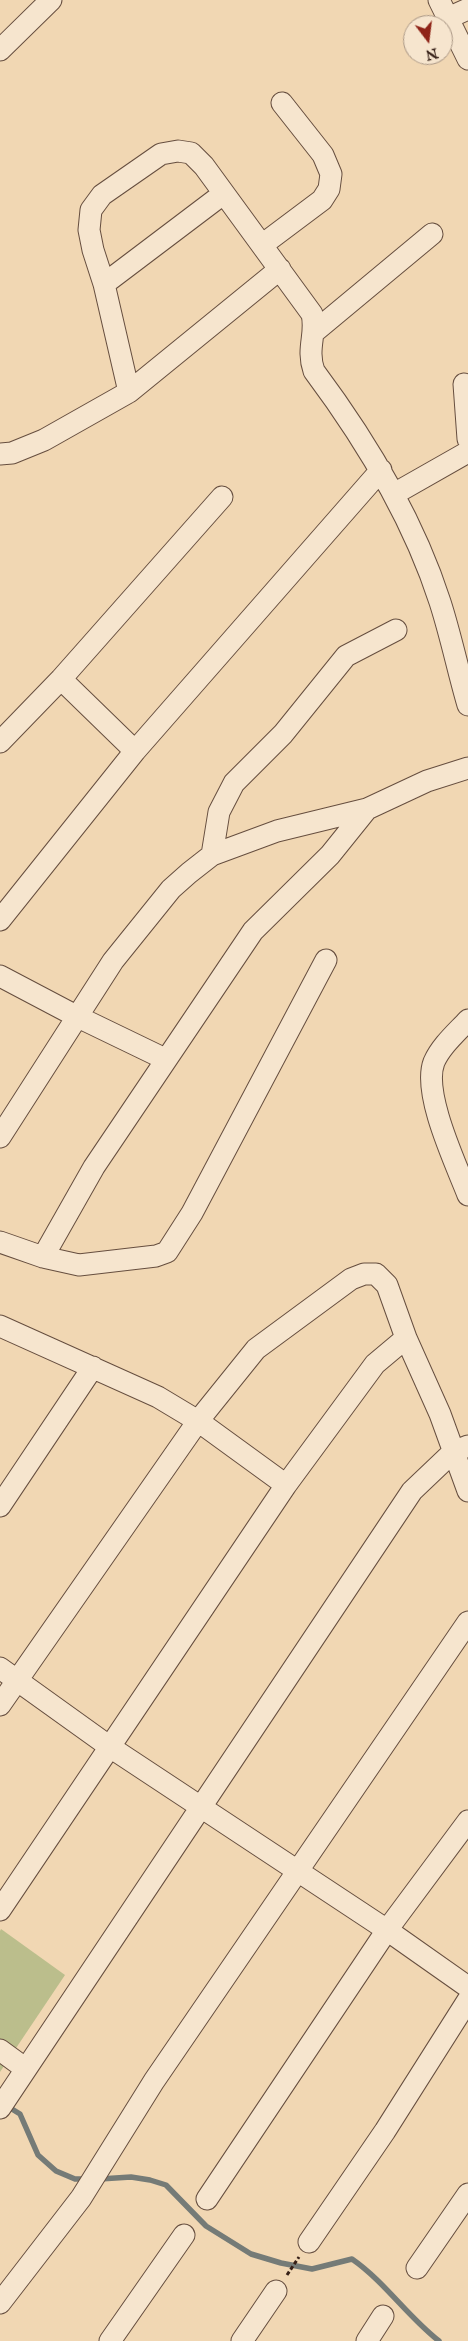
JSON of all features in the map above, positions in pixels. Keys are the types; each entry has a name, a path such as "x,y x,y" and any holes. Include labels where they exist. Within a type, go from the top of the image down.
{"street":[{"path":"0,50 51,0"},
{"path":"468,9 444,9 468,59"},
{"path":"262,246 322,200 329,189 331,174 323,156 282,103"},
{"path":"129,392 104,284 89,230 91,210 102,195 161,154 178,151 191,153 204,166 312,314 314,322 310,353 314,372 381,470 418,543 440,601 468,706"},
{"path":"104,284 223,194"},
{"path":"312,333 432,234"},
{"path":"0,454 12,452 44,440 129,392 280,270"},
{"path":"464,384 468,439"},
{"path":"394,494 468,452"},
{"path":"0,920 135,751 381,470"},
{"path":"0,742 61,678 222,497"},
{"path":"212,855 219,812 234,783 283,734 346,656 396,630"},
{"path":"61,678 135,751"},
{"path":"0,1137 113,961 171,889 212,855 277,831 367,809 427,781 468,768"},
{"path":"43,1256 94,1167 253,931 330,855 367,809"},
{"path":"0,1242 78,1265 167,1252 192,1213 326,960"},
{"path":"0,976 76,1016 166,1059"},
{"path":"468,1020 442,1048 434,1062 430,1077 433,1096 443,1131 468,1195"},
{"path":"0,1705 9,1674 198,1421 256,1349 351,1279 364,1274 376,1274 387,1285 406,1338 440,1414 460,1449 468,1490"},
{"path":"0,1326 158,1397 198,1421 286,1485"},
{"path":"0,1910 286,1485 375,1364 406,1338"},
{"path":"0,1506 93,1367"},
{"path":"5,2101 412,1491 460,1449"},
{"path":"0,2304 81,2198 159,2073 468,1622"},
{"path":"9,1674 110,1747 386,1930 468,1987"},
{"path":"206,2199 386,1930 468,1820"},
{"path":"304,2249 384,2131 468,2000"},
{"path":"0,2050 26,2069"},
{"path":"417,2268 468,2194"},
{"path":"110,2341 184,2235"},
{"path":"242,2341 281,2284"},
{"path":"367,2341 384,2316"}],"path":[{"path":"281,2284 304,2249"}],"green space":[{"path":"1,1929 65,1975 0,2072 0,1931"}],"waterway":[{"path":"7,2106 20,2114 38,2155 56,2171 75,2179 86,2179"},
{"path":"100,2179 131,2177 166,2185 206,2226 251,2254 281,2263 312,2269 352,2259 375,2278 439,2341"}]}
